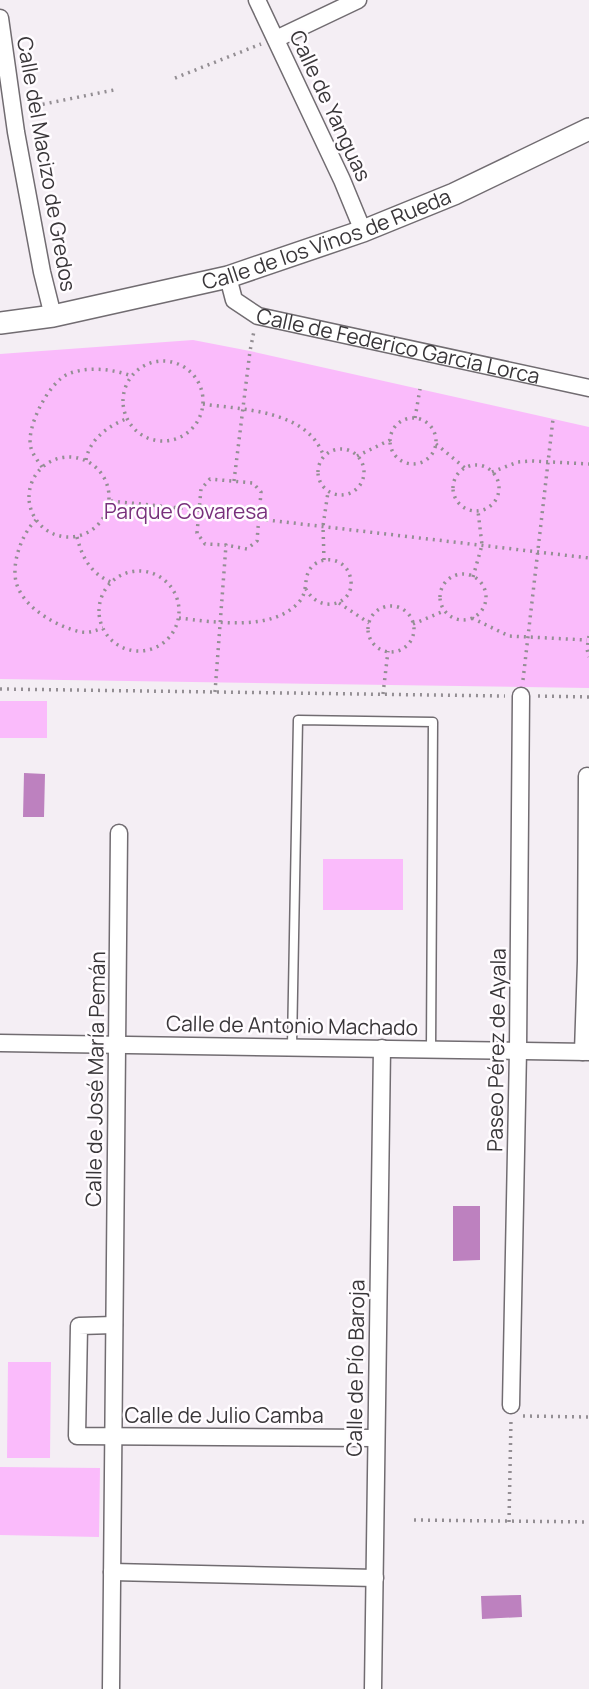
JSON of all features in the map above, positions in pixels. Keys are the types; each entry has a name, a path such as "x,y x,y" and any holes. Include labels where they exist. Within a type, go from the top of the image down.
{"street":[{"name":"Calle de Yanguas","path":"257,0 342,180 363,231"},
{"path":"276,39 358,0"},
{"name":"Calle del Macizo de Gredos","path":"0,18 13,110 42,272 53,316"},
{"name":"Calle de los Vinos de Rueda","path":"53,316 228,277 363,231 454,194 589,129"},
{"name":"Calle de Federico García Lorca","path":"228,277 234,300 258,316 589,387"},
{"path":"0,323 53,316"},
{"name":"Paseo Pérez de Ayala","path":"512,1405 521,696"},
{"name":"Calle de Antonio Machado","path":"0,1044 586,1052 587,776"},
{"name":"Calle de José María Pemán","path":"110,1689 119,833"},
{"name":"Calle de Pío Baroja","path":"373,1689 382,1048"},
{"path":"114,1325 79,1326 77,1436 114,1436"},
{"name":"Calle de Julio Camba","path":"114,1436 376,1438"},
{"path":"112,1572 375,1578"}],"lane":[{"path":"292,1046 298,720 433,722 431,1049"}],"path":[{"path":"175,78 276,39"},
{"path":"13,110 114,90"},
{"path":"234,481 250,351 258,316"},
{"path":"156,361 180,365 190,371 198,380 202,391 200,417 192,428 170,441 145,437 134,429 123,406 123,393 132,376 145,365 156,361"},
{"path":"43,467 31,450 32,430 43,400 58,379 78,371 99,369 110,369 132,376"},
{"path":"415,418 420,389"},
{"path":"203,404 262,412 288,420 319,444 324,457"},
{"path":"357,456 390,440 396,426 408,418 422,420 433,430 436,444 423,461 407,463 395,455 390,440"},
{"path":"86,460 87,451 107,428 127,419"},
{"path":"521,696 553,419"},
{"path":"436,444 465,468"},
{"path":"344,449 357,456 361,461 363,476 357,489 343,495 328,491 319,479 320,464 324,457 330,452 344,449"},
{"path":"63,457 86,460 96,467 109,488 110,500 99,524 77,537 64,537 51,533 36,520 30,502 30,489 34,478 43,467 63,457"},
{"path":"492,472 518,462 548,460 589,464"},
{"path":"479,466 492,472 499,484 492,505 478,511 464,507 454,495 455,480 465,468 479,466"},
{"path":"210,479 253,483 261,492 257,541 247,549 205,544 197,533 199,510 201,489 210,479"},
{"path":"324,560 323,526 328,491"},
{"path":"110,500 199,510"},
{"path":"472,577 482,545 478,511"},
{"path":"259,519 589,558"},
{"path":"36,520 23,534 19,546 16,585 28,603 47,618 81,632 103,628"},
{"path":"77,537 86,563 102,578 111,582"},
{"path":"215,692 226,545"},
{"path":"179,618 245,624 280,614 299,603 311,568 331,559 344,566 351,578 348,593 338,603"},
{"path":"132,571 156,574 174,590 179,618 169,638 158,646 133,651 110,639 103,628 99,603 111,582 121,575 132,571"},
{"path":"472,618 483,608 485,593 478,581 472,577 458,575 445,583 440,597 444,611 457,620 472,618 509,636 588,638 589,657"},
{"path":"306,589 310,596 323,604 338,603 369,623"},
{"path":"392,606 406,611 413,624 412,638 395,652 388,652 380,649 370,638 369,623 378,610 392,606"},
{"path":"413,624 444,611"},
{"path":"383,694 388,652"},
{"path":"0,689 589,697"},
{"path":"509,1522 511,1416 589,1417"},
{"path":"414,1520 589,1522"}],"green space":[{"name":"Parque Covaresa","path":"193,340 589,427 589,688 0,679 0,354"},
{"path":"0,701 47,701 47,738 0,738"},
{"path":"323,859 403,859 403,910 323,910"},
{"path":"8,1362 51,1362 50,1458 7,1458"},
{"path":"0,1467 100,1468 99,1537 0,1535"}],"shaded area":[{"path":"24,773 45,774 44,817 23,817"},
{"path":"453,1206 480,1206 480,1260 453,1261"},
{"path":"521,1595 522,1617 482,1619 481,1596"}]}
